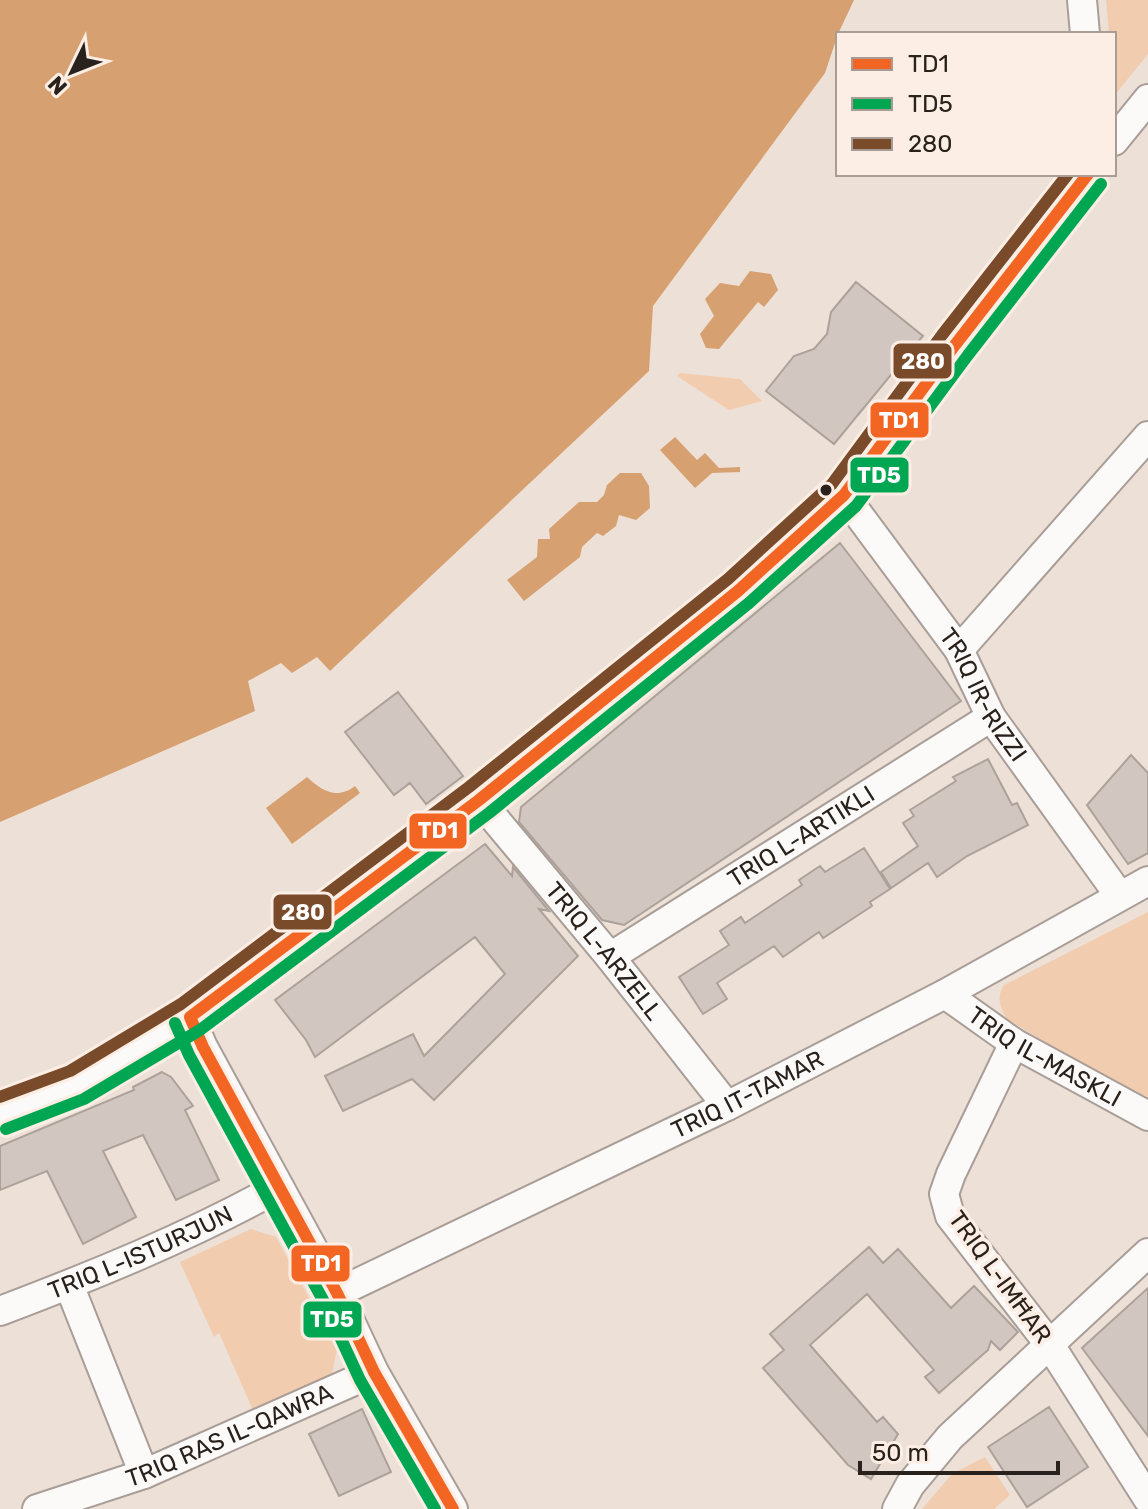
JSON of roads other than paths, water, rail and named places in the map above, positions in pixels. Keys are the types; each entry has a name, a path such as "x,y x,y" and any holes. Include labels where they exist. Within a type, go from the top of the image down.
{"street":[{"path":"1082,0 1085,32"},
{"path":"1116,139 1148,99"},
{"path":"0,1114 77,1085 190,1017 479,800 738,591 844,495 1086,176"},
{"path":"959,650 1148,436"},
{"name":"TRIQ IR-RIZZI","path":"844,495 959,650 991,717 1119,895"},
{"name":"TRIQ L-ARTIKLI","path":"610,957 991,717"},
{"name":"TRIQ L-ARZELL","path":"479,800 610,957 727,1106"},
{"name":"TRIQ IT-TAMAR","path":"337,1293 727,1106 945,994 1148,881"},
{"name":"TRIQ IL-MASKLI","path":"945,994 1014,1043 1148,1116"},
{"path":"190,1017 203,1047 337,1293 374,1372 453,1509"},
{"name":"TRIQ L-IMĦAR","path":"1014,1043 951,1174 944,1194 950,1216 1050,1345 1148,1499"},
{"name":"TRIQ L-ISTURJUN","path":"0,1311 69,1285 247,1205 279,1187"},
{"path":"897,1509 910,1485 950,1437 1148,1253"},
{"path":"69,1285 144,1474"},
{"name":"TRIQ RAS IL-QAWRA","path":"37,1509 144,1474 374,1372"}]}
